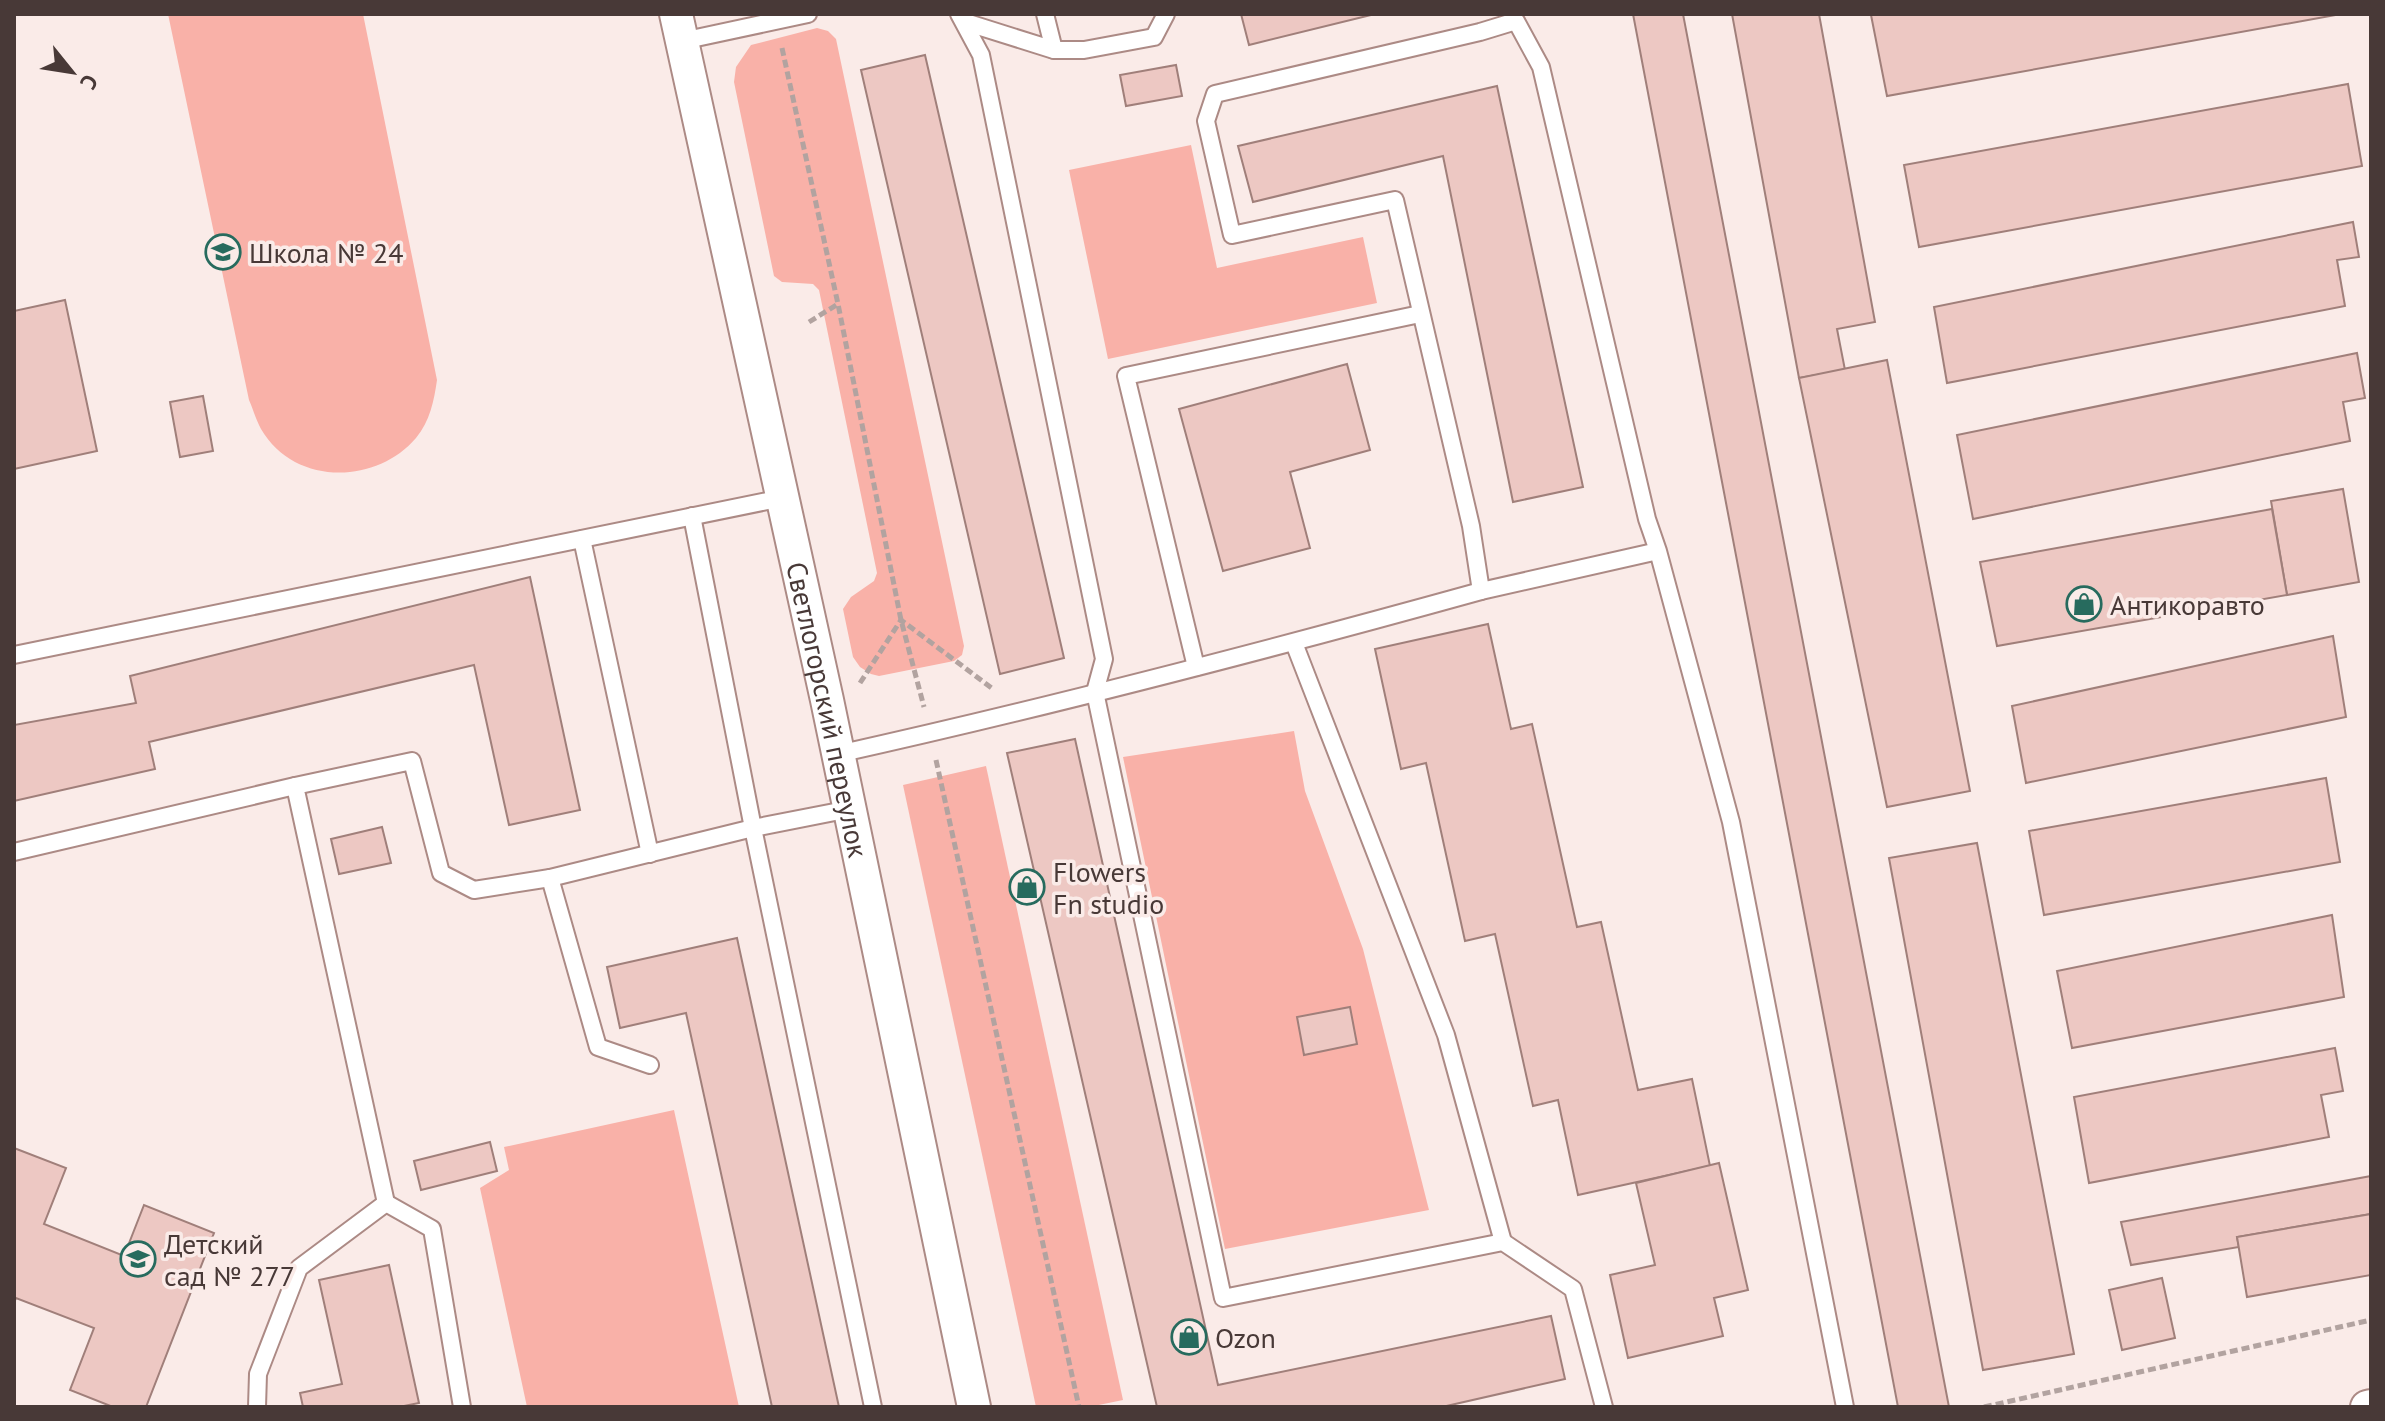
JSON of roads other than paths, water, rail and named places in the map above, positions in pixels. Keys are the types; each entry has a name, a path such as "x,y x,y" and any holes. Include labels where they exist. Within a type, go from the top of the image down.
{"street":[{"name":"Светлогорский переулок","path":"679,28 850,809 974,1407"}],"lane":[{"path":"679,28 808,14"},
{"path":"1045,14 1054,50"},
{"path":"962,18 1054,50 1084,50 1154,37 1166,14"},
{"path":"962,18 981,55 1101,643 1104,659 1095,692 1223,1298 1503,1242"},
{"path":"1481,591 1471,526 1395,200 1232,235 1206,121 1215,94 1480,32 1516,18 1541,67 1647,519 1731,822 1845,1407"},
{"path":"1196,667 1126,376 1420,314"},
{"path":"14,655 782,498"},
{"path":"692,516 873,1407"},
{"path":"582,539 650,854"},
{"path":"838,754 1023,712 1294,643 1481,591 1658,551"},
{"path":"1294,643 1446,1035 1503,1242 1573,1289 1604,1407"},
{"path":"14,852 412,761 441,873 474,890 550,878 753,828 850,809"},
{"path":"295,786 386,1203 432,1229 462,1407"},
{"path":"550,878 598,1047 650,1065"},
{"path":"257,1407 258,1374 299,1268 386,1203"}],"place":[{"name":"Школа № 24","path":"223,252"},
{"name":"Антикоравто","path":"2084,604"},
{"name":"Flowers Fn studio","path":"1027,887"},
{"name":"Детский сад № 277","path":"138,1259"},
{"name":"Ozon","path":"1189,1337"}]}
